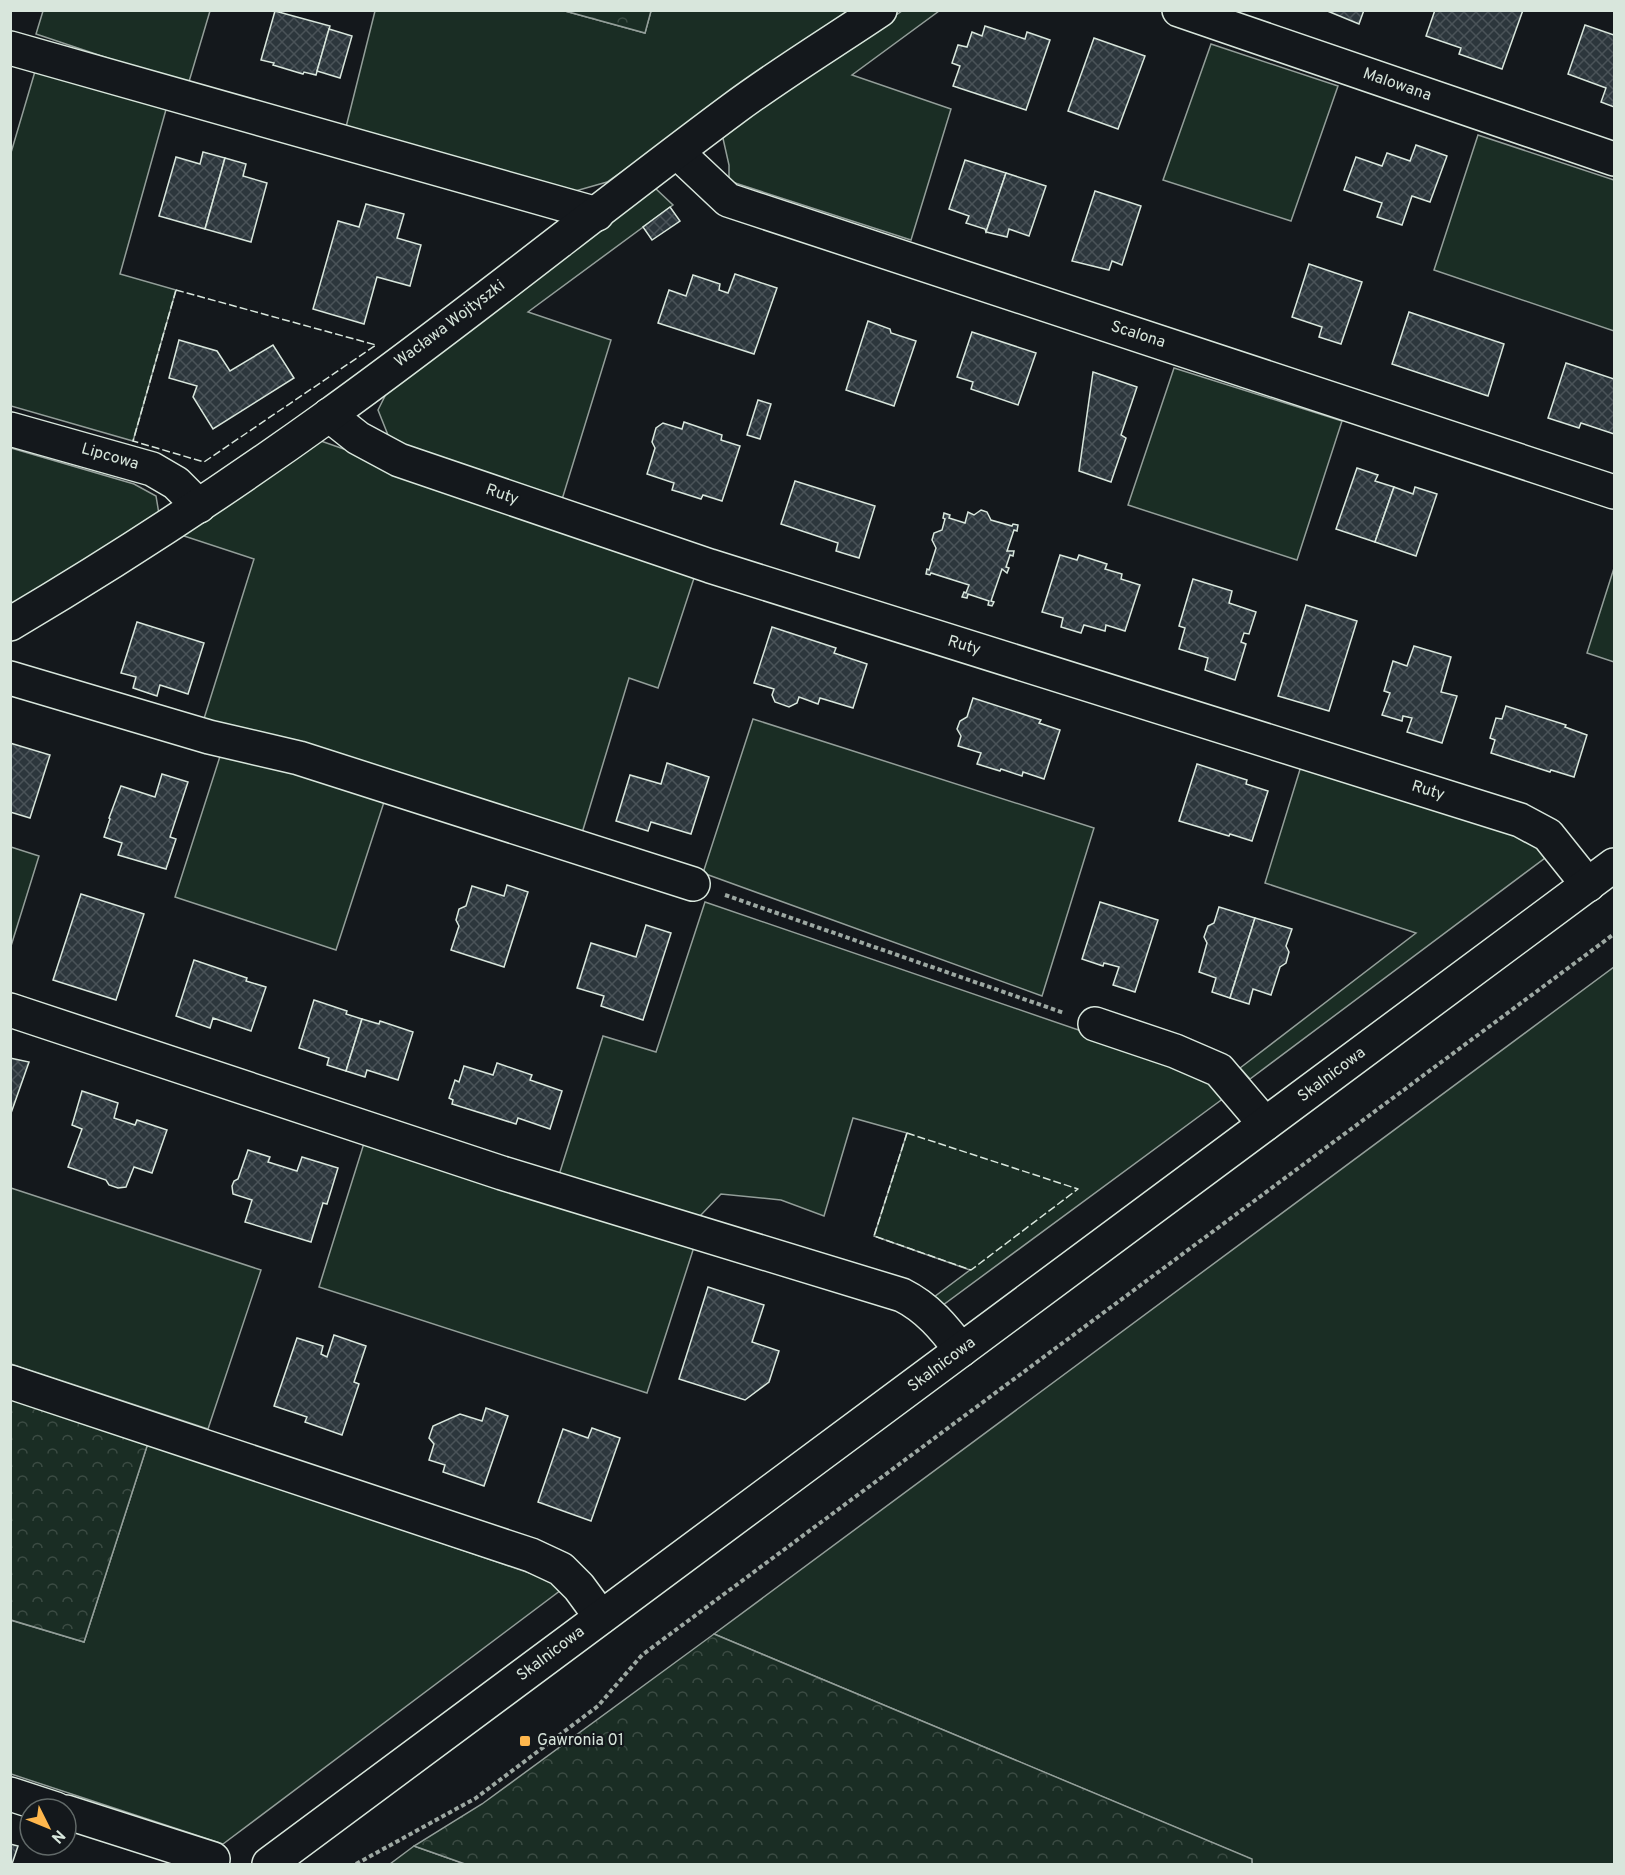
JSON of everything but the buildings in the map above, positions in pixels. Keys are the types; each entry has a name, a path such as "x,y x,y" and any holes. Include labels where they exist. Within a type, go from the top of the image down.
{"street":[{"name":"Wacława Wojtyszki","path":"10,624 96,574 199,506 329,415 597,214 735,107 880,10"},
{"name":"Malowana","path":"1179,10 1614,159"},
{"path":"10,48 597,214"},
{"name":"Scalona","path":"677,152 728,200 1614,492"},
{"name":"Ruty","path":"329,415 358,438 399,460 688,558 1520,820 1548,835 1588,885"},
{"name":"Lipcowa","path":"10,429 152,469 176,483 199,506"},
{"path":"10,678 208,737 299,758 693,884"},
{"name":"Skalnicowa","path":"269,1864 1614,865"},
{"path":"10,1010 502,1173 902,1295 918,1303 938,1320 961,1350"},
{"path":"1095,1024 1175,1051 1219,1070 1265,1124"},
{"path":"10,1382 531,1555 561,1569 579,1587 601,1617"},
{"path":"78,1816 213,1859"}],"path":[{"path":"693,884 1095,1024"},
{"path":"356,1864 476,1798 598,1706 642,1655 1028,1371 1614,934"}],"green space":[{"path":"651,10 645,33 565,11"},
{"path":"43,11 210,11 188,85 36,34"},
{"path":"375,11 565,11 645,33 651,11 853,11 607,182 572,192 346,127"},
{"path":"902,11 939,11 852,75 951,109 911,240 729,181 729,165 722,134"},
{"path":"1211,44 1338,86 1291,221 1163,180"},
{"path":"36,68 167,106 120,274 176,290 133,441 11,406 10,156"},
{"path":"1478,135 1614,180 1614,331 1434,270"},
{"path":"655,188 673,205 528,312 611,340 560,506 415,455 388,435 378,410 391,384"},
{"path":"1174,368 1342,421 1297,560 1128,505"},
{"path":"318,440 696,572 658,688 629,678 582,833 202,725 254,559 181,535"},
{"path":"11,448 134,484 156,496 159,514 11,606"},
{"path":"1614,568 1614,662 1587,653"},
{"path":"753,719 1094,828 1042,996 703,873"},
{"path":"223,747 385,799 336,950 175,897"},
{"path":"1302,763 1541,844 1549,855 1250,1079 1240,1068 1416,933 1265,883"},
{"path":"10,847 39,856 11,946"},
{"path":"705,902 1204,1073 1228,1095 943,1305 934,1297 970,1270 874,1236 907,1133 853,1118 824,1216 781,1200 721,1194 700,1216 559,1175 603,1036 656,1052"},
{"path":"1614,967 1614,1864 1252,1864 1251,1859 714,1634"},
{"path":"365,1140 694,1247 647,1393 319,1287"},
{"path":"11,1188 261,1270 208,1429 11,1364"},
{"path":"10,1397 148,1443 84,1642 11,1620"},
{"path":"148,1443 547,1579 561,1590 223,1844 11,1774 10,1620 84,1642"},
{"path":"714,1634 1252,1859 1252,1864 465,1864 414,1846 482,1804"},
{"path":"414,1846 465,1864 390,1864"}],"fence":[{"path":"176,290 187,293 376,345 204,462 133,441 176,290"},
{"path":"907,1133 1078,1189 971,1270 874,1236 907,1133"}],"place":[{"name":"Gawronia 01","path":"525,1741"}]}
